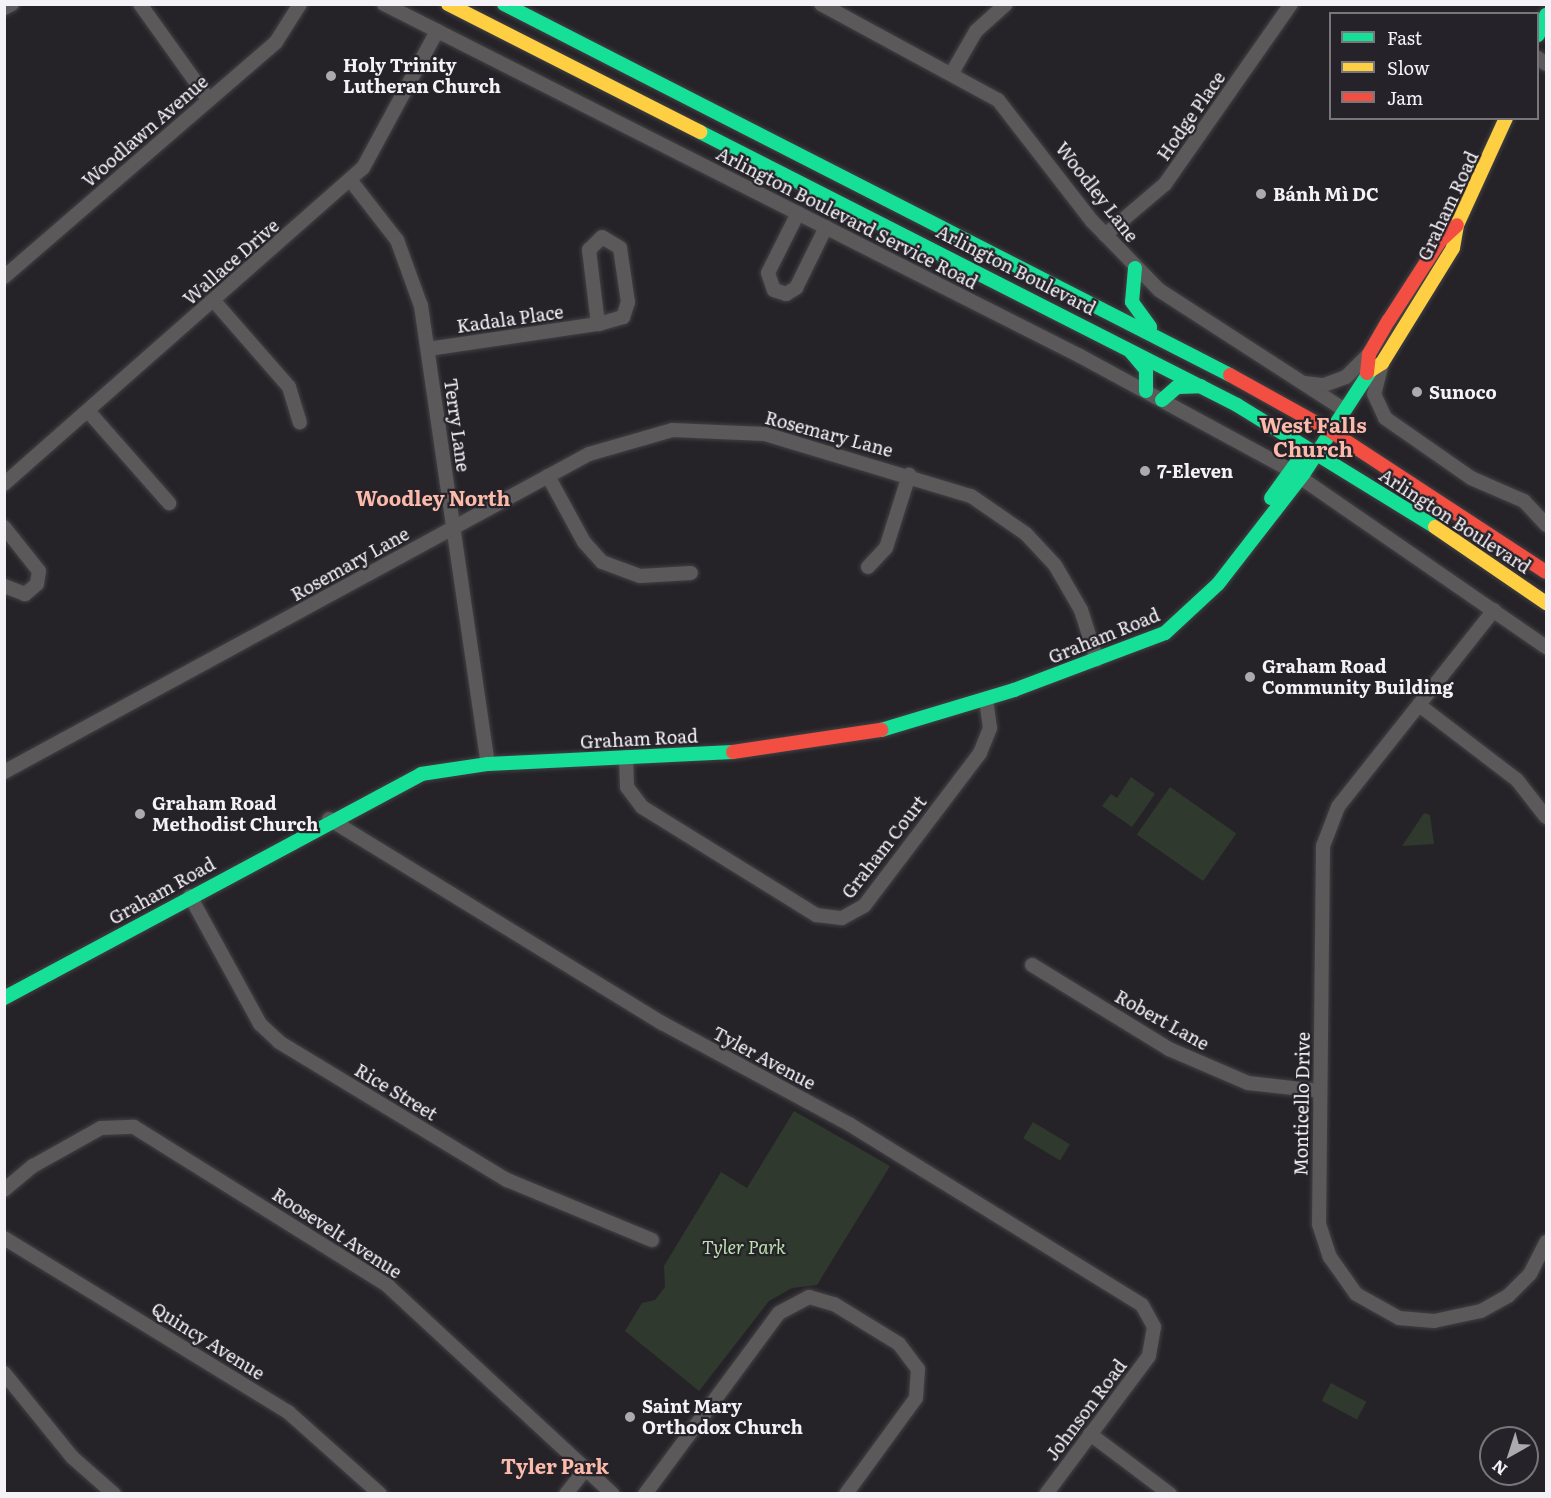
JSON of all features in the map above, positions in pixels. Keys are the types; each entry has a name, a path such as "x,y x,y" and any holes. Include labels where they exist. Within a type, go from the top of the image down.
{"main road":[{"name":"Arlington Boulevard","path":"448,4 1201,386 1313,452 1546,603"},
{"name":"Arlington Boulevard","path":"504,4 1160,337 1329,430 1546,572"},
{"path":"1539,32 1546,15"},
{"name":"Graham Road","path":"4,998 329,819 420,774 488,764 802,746 912,723 986,699 1097,660 1183,622 1263,522 1367,373 1382,363 1453,248 1457,225 1505,120"},
{"path":"1367,373 1369,354 1437,246 1457,225"},
{"path":"1135,268 1134,308 1160,337"},
{"path":"1125,346 1146,370 1146,391"},
{"path":"1162,400 1177,387 1201,386"}],"street":[{"path":"4,8 12,4"},
{"path":"140,4 208,99"},
{"name":"Woodlawn Avenue","path":"4,278 276,42 300,4"},
{"name":"Arlington Boulevard Service Road","path":"384,4 1146,391 1296,474 1546,647"},
{"name":"Woodley Lane","path":"821,4 981,86 1016,117 1105,235 1135,268 1186,311 1343,409"},
{"path":"953,71 976,31 1006,4"},
{"name":"Hodge Place","path":"1105,235 1170,177 1291,4"},
{"name":"Wallace Drive","path":"4,484 351,181 379,146 437,31"},
{"name":"Terry Lane","path":"351,181 380,214 410,268 428,349 488,764"},
{"path":"798,213 768,273 774,290 786,294 796,288 826,227"},
{"name":"Kadala Place","path":"428,349 598,324 618,320 628,310 620,248 608,238 594,241 589,250 598,324"},
{"path":"214,302 289,387 300,422"},
{"path":"1302,383 1324,385 1346,377 1369,354"},
{"path":"1382,363 1374,394 1385,418 1471,478 1524,501 1546,525"},
{"path":"88,411 169,503"},
{"name":"Rosemary Lane","path":"4,772 548,476 642,436 709,428 765,434 909,475 971,496 1041,548 1072,592 1097,660"},
{"path":"868,567 886,548 909,475"},
{"path":"548,476 584,542 602,562 640,576 691,573"},
{"path":"4,527 39,571 37,584 25,594 4,586"},
{"name":"Monticello Drive","path":"1494,610 1338,807 1323,846 1319,1224 1330,1257 1356,1294 1399,1318 1434,1321 1481,1311 1508,1296 1530,1274 1546,1242"},
{"name":"Graham Court","path":"626,757 627,788 642,807 816,915 844,925 864,906 980,753 990,728 986,699"},
{"path":"1419,705 1517,780 1546,817"},
{"name":"Tyler Avenue","path":"329,819 662,1023 849,1124 1127,1294 1152,1321 1153,1347"},
{"name":"Rice Street","path":"190,896 260,1024 279,1042 507,1180 652,1240"},
{"name":"Robert Lane","path":"1032,965 1169,1049 1248,1083 1319,1090"},
{"name":"Roosevelt Avenue","path":"4,1190 33,1166 101,1128 129,1125 388,1286 613,1494"},
{"name":"Quincy Avenue","path":"4,1238 288,1412 380,1494"},
{"path":"645,1494 780,1313 809,1297 834,1304 899,1344 918,1369 916,1398 846,1494"},
{"name":"Johnson Road","path":"1046,1494 1153,1347"},
{"path":"4,1373 72,1457 114,1494"},
{"path":"1090,1434 1170,1494"},
{"path":"566,1494 586,1468"}],"green space":[{"path":"1131,777 1155,794 1132,827 1102,806 1111,794 1117,798"},
{"path":"1170,787 1236,833 1203,881 1137,835"},
{"path":"1424,813 1430,815 1434,844 1402,846"},
{"name":"Tyler Park","path":"794,1111 890,1166 817,1285 792,1288 769,1301 699,1391 625,1331 642,1303 655,1300 665,1287 664,1266 721,1172 747,1188"},
{"path":"1033,1122 1070,1144 1060,1160 1023,1138"},
{"path":"1331,1383 1366,1402 1357,1419 1322,1401"}],"traffic: fast":[{"path":"504,4 1230,375"},
{"path":"1539,32 1546,15"},
{"path":"700,132 1237,405 1435,527"},
{"path":"1135,268 1132,302 1150,327"},
{"path":"1131,352 1146,370 1146,391"},
{"path":"881,730 1014,690 1165,633 1218,584 1304,473 1371,370"},
{"path":"1162,400 1177,387 1201,386"},
{"path":"1271,498 1297,462 1313,452"},
{"path":"4,998 421,774 488,764 733,752"}],"traffic: slow":[{"path":"448,4 700,132"},
{"path":"1371,370 1382,363 1453,248 1457,225 1505,120"},
{"path":"1435,527 1546,603"}],"traffic: jam":[{"path":"1367,373 1369,354 1389,320 1440,241 1457,225"},
{"path":"1230,375 1329,430 1546,572"},
{"path":"733,752 881,730"}],"place":[{"name":"Holy Trinity Lutheran Church","path":"331,76"},
{"name":"Bánh Mì DC","path":"1261,194"},
{"name":"Sunoco","path":"1417,392"},
{"name":"7-Eleven","path":"1145,471"},
{"name":"Graham Road Community Building","path":"1250,677"},
{"name":"Graham Road Methodist Church","path":"140,814"},
{"name":"Saint Mary Orthodox Church","path":"630,1417"}],"district":[{"name":"West Falls Church","path":"1313,436"},
{"name":"Woodley North","path":"433,497"},
{"name":"Tyler Park","path":"555,1465"}]}
